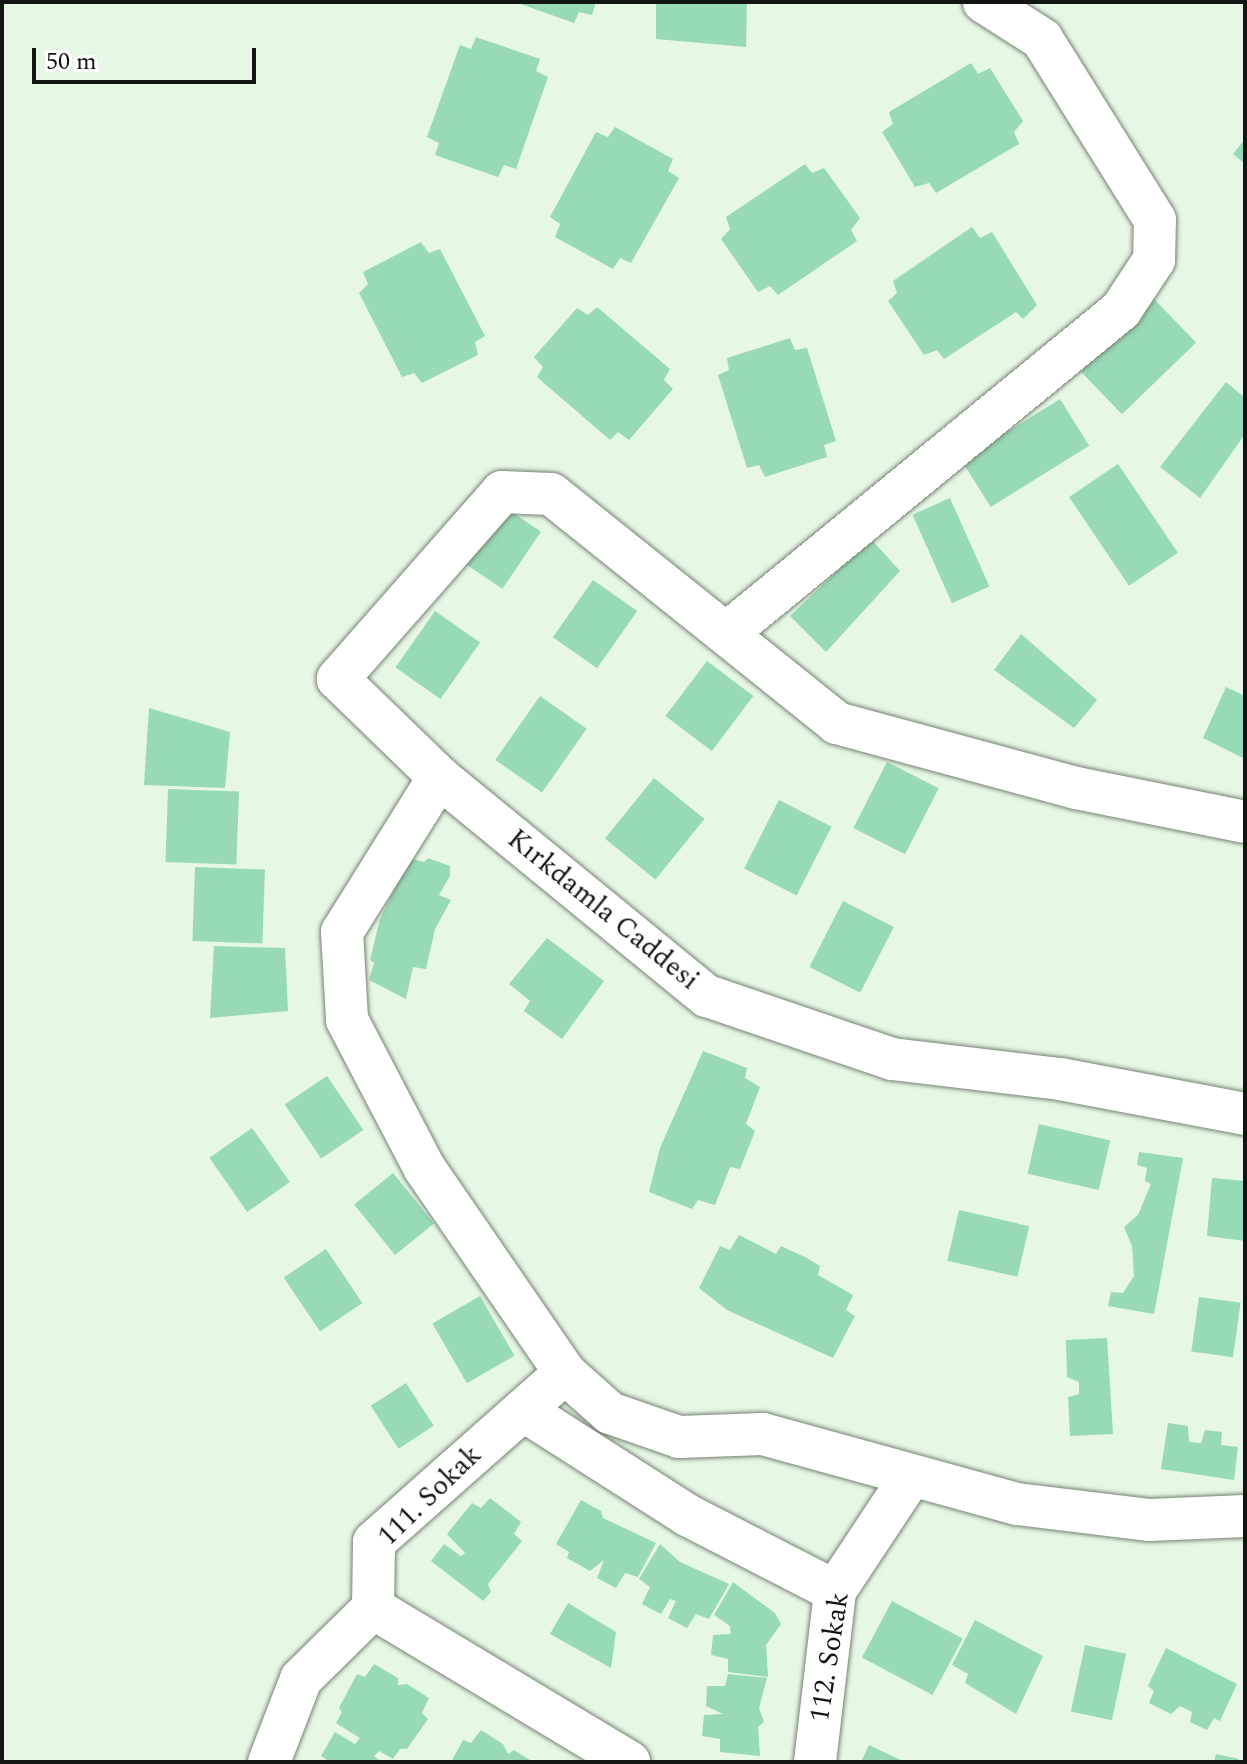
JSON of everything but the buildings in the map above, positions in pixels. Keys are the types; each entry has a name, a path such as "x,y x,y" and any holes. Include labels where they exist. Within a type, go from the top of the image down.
{"street":[{"path":"984,2 1042,39 1155,220 1154,260 1121,310 727,633 837,723 1076,788 1245,822"},
{"name":"Kırkdamla Caddesi","path":"727,633 551,494 502,492 338,679 439,777 707,996 892,1059 1060,1079 1245,1114"},
{"path":"439,777 342,932 347,1020 425,1169 565,1373 610,1413 679,1437 763,1434 1017,1504 1150,1520 1245,1516"},
{"name":"111. Sokak","path":"373,1608 374,1542 565,1373"},
{"path":"523,1410 689,1516 835,1591"},
{"name":"112. Sokak","path":"815,1762 835,1591 911,1476"},
{"path":"269,1762 301,1679 373,1608 629,1762"}]}
